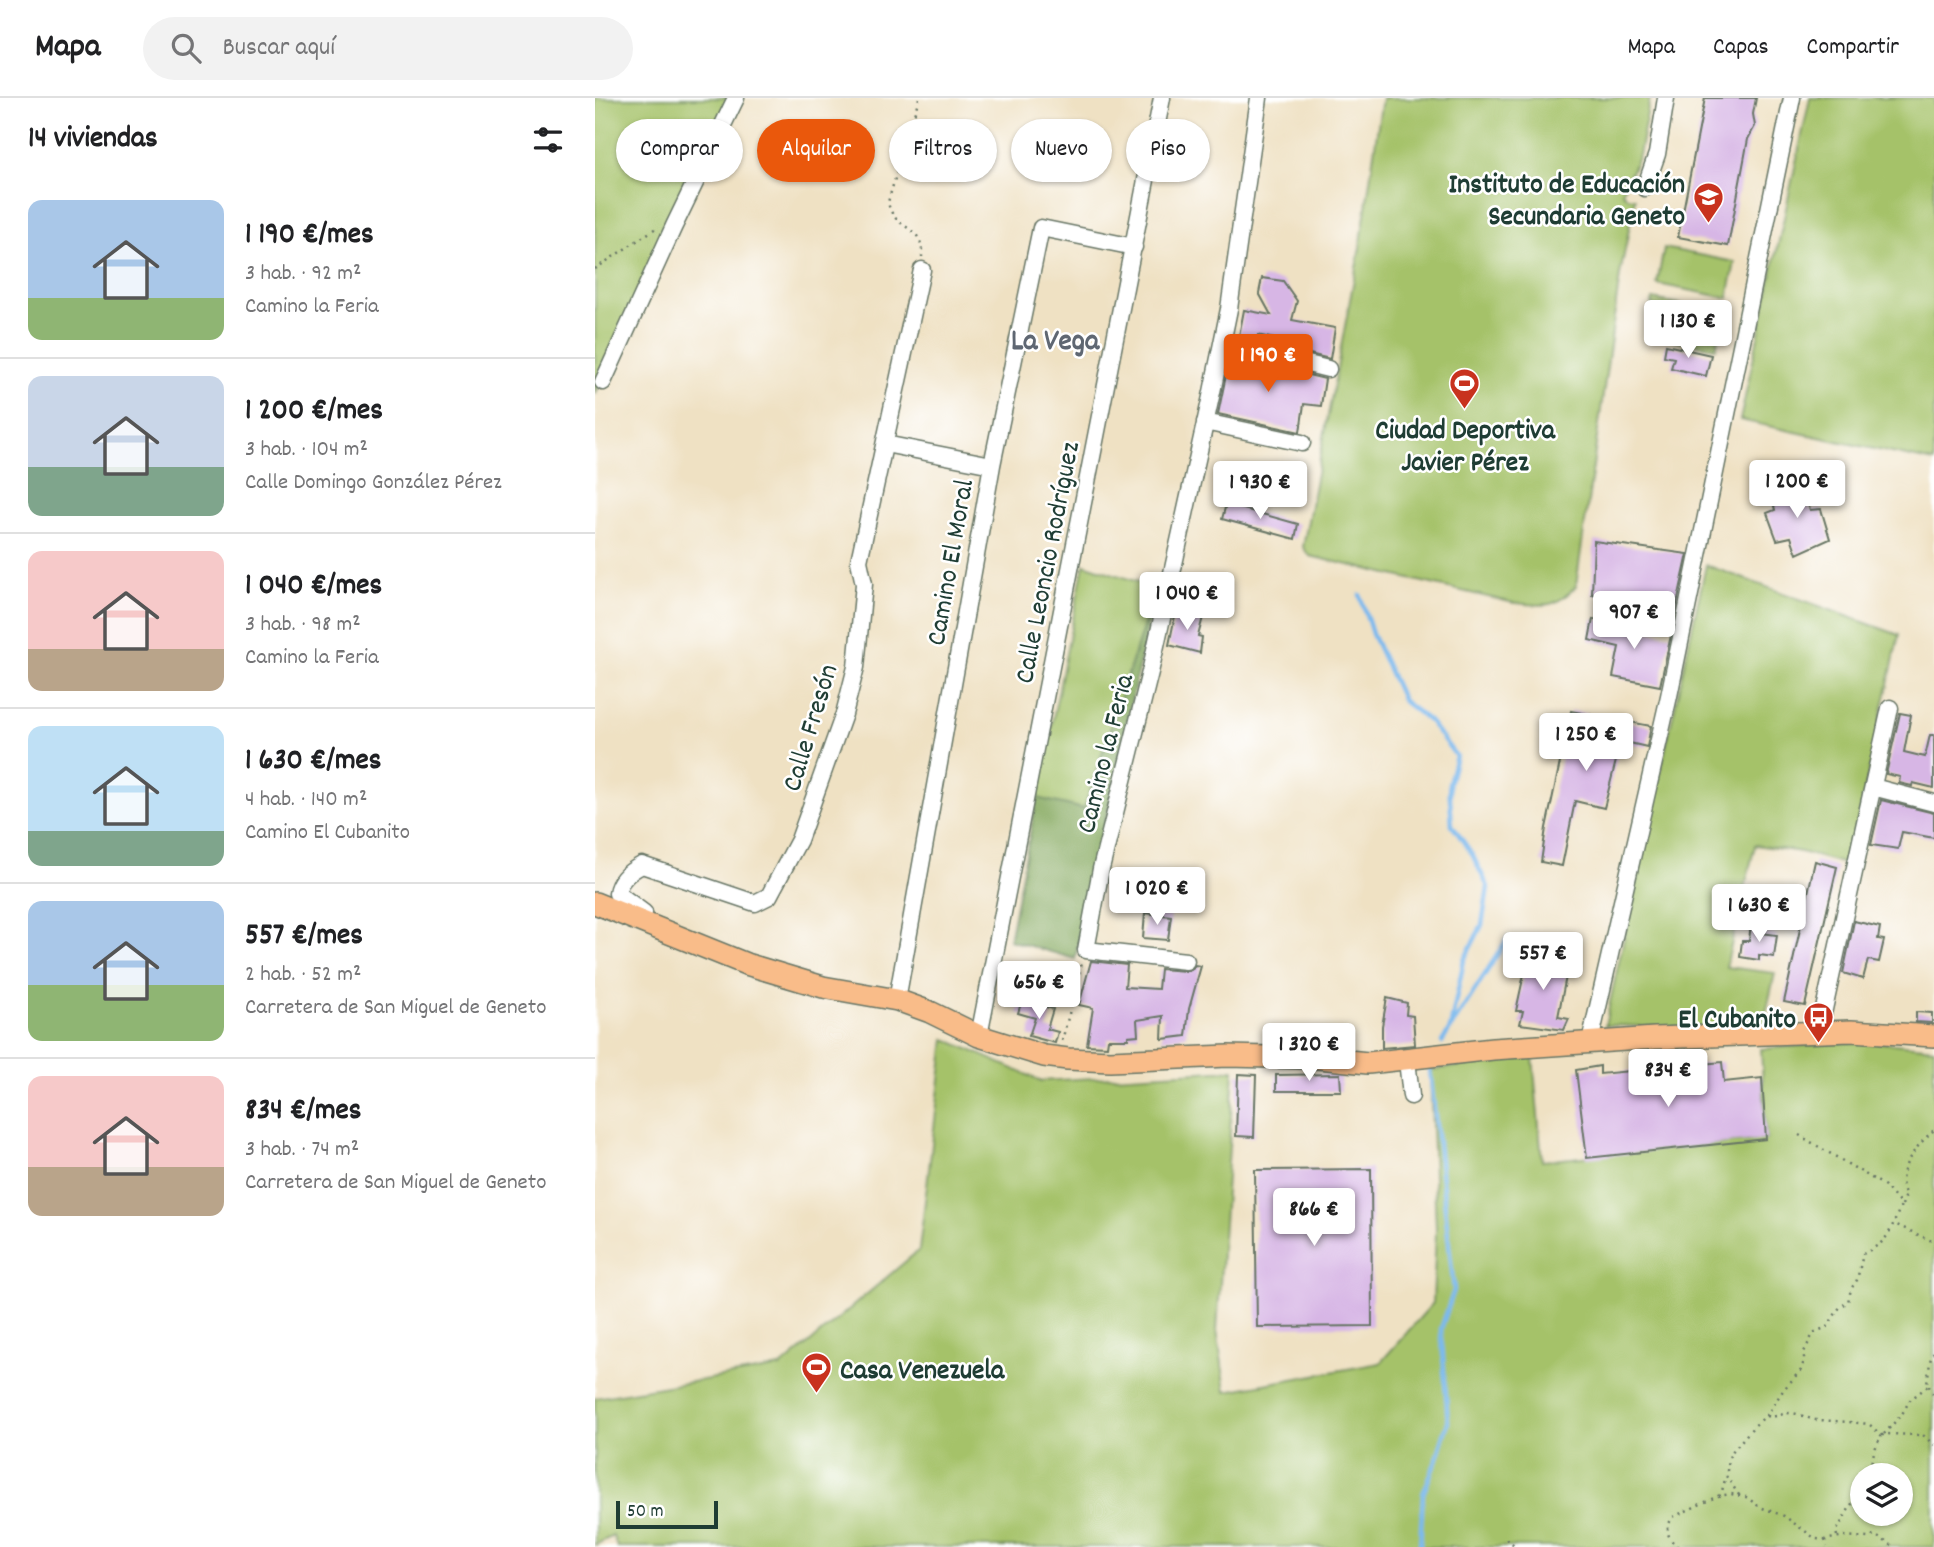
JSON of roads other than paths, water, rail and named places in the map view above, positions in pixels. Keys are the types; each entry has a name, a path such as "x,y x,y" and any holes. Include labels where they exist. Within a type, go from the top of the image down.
{"main road":[{"path":"595,903 787,978 897,1000 930,1012 979,1036 1058,1058 1110,1060 1228,1056 1318,1058 1368,1063 1493,1049 1590,1042 1819,1032 1883,1032 1934,1036"}],"street":[{"path":"603,382 736,98"},
{"name":"Calle Leoncio Rodríguez","path":"979,1036 1162,98"},
{"name":"Camino la Feria","path":"1187,961 1086,950 1101,869 1151,668 1222,343 1259,98"},
{"path":"1645,188 1657,154 1666,98"},
{"path":"1590,1042 1669,696 1792,98"},
{"name":"Camino El Moral","path":"897,1000 992,465 1041,228 1134,247"},
{"name":"Calle Fresón","path":"639,922 644,912 617,893 618,887 630,871 642,864 755,903 769,895 799,840 844,714 856,667 864,584 859,561 922,270"},
{"path":"1222,343 1328,369"},
{"path":"1205,422 1303,443"},
{"path":"885,444 992,465"},
{"path":"1819,1032 1890,708"},
{"path":"1873,787 1934,803"},
{"path":"1407,1060 1411,1096"}],"waterway":[{"path":"1360,595 1372,634 1403,701 1429,721 1456,756 1449,784 1452,825 1472,854 1488,887 1482,925 1464,960 1450,1029 1442,1042"},
{"path":"1452,1026 1508,938"},
{"path":"1420,1547 1423,1494 1448,1422 1441,1329 1454,1290 1430,1070"}],"place":[{"name":"Instituto de Educación Secundaria Geneto","path":"1708,225"},
{"name":"Ciudad Deportiva Javier Pérez","path":"1465,411"},
{"name":"El Cubanito","path":"1819,1044"},
{"name":"Casa Venezuela","path":"817,1395"}],"district":[{"name":"La Vega","path":"1055,339"}]}
